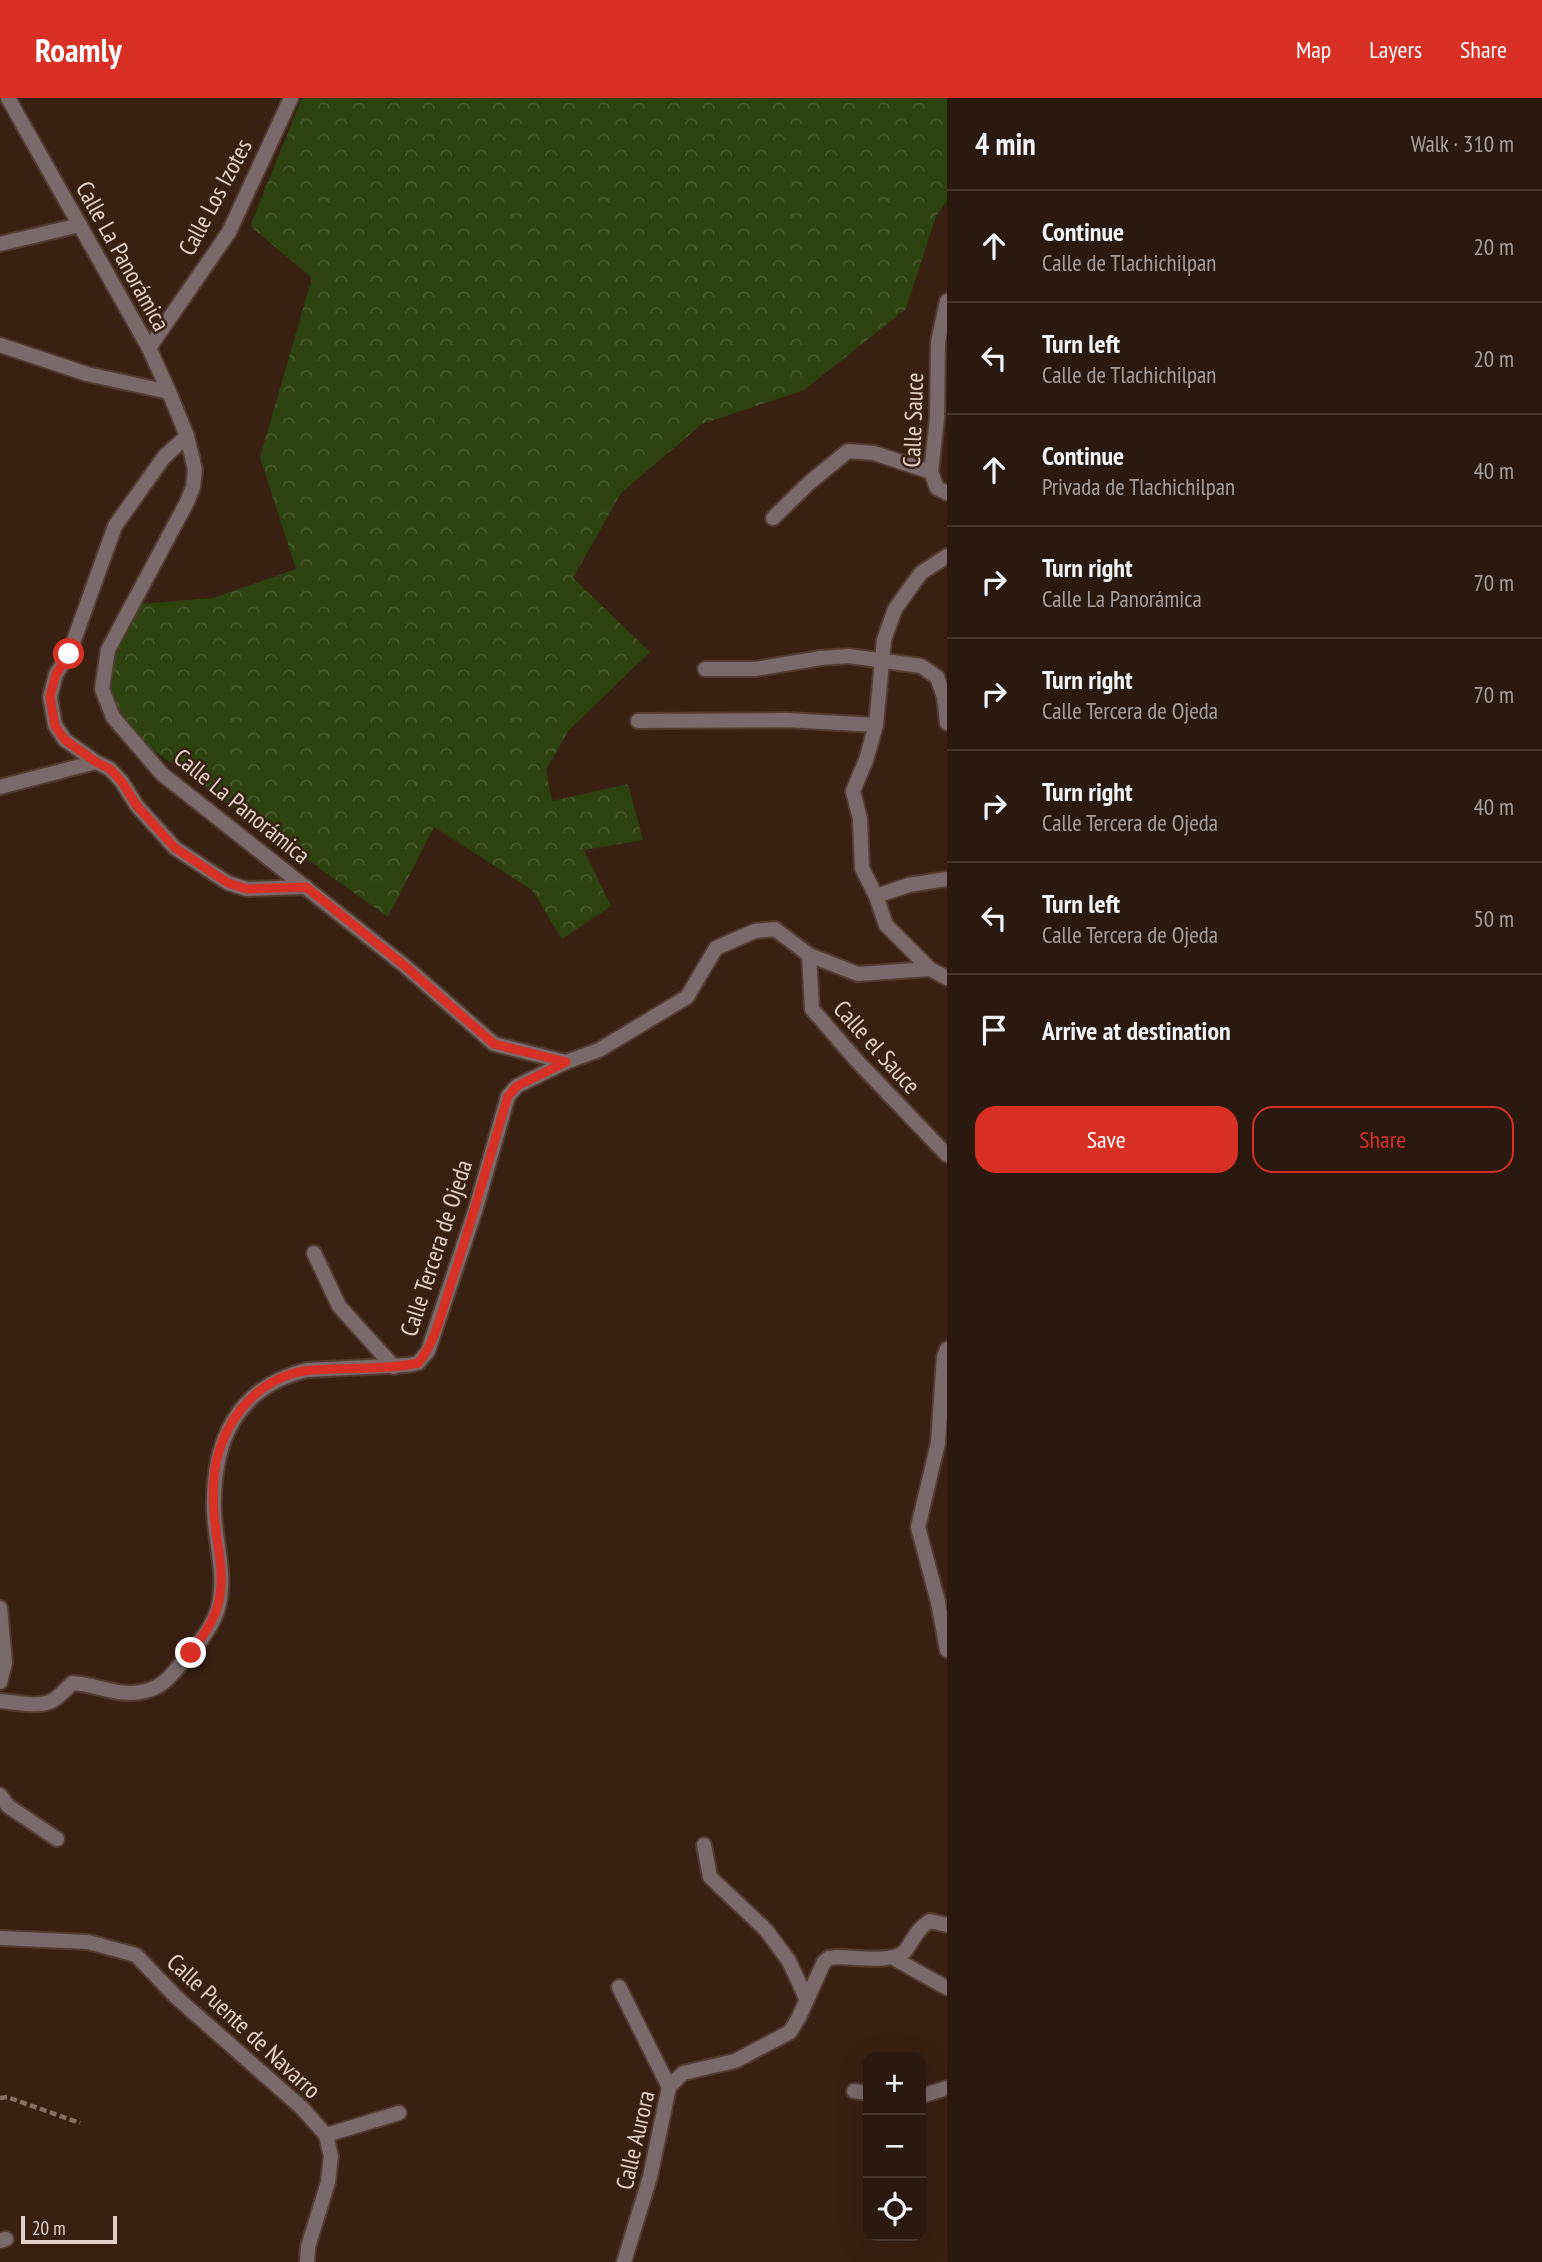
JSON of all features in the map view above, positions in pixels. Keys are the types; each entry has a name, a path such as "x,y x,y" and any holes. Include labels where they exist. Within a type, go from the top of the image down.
{"street":[{"name":"Calle La Panorámica","path":"8,98 149,348 187,436 195,470 193,487 108,650 102,689 113,717 162,774 405,966 494,1044 566,1062"},
{"name":"Calle Los Izotes","path":"149,348 229,232 291,98"},
{"path":"0,244 80,225"},
{"name":"Calle Sauce","path":"947,301 931,472 937,488 947,493"},
{"path":"0,345 87,374 169,391"},
{"path":"187,436 164,457 115,526 69,654 56,674 50,697 55,726 65,740 110,769 137,806 175,848 228,883 247,889 306,887"},
{"path":"773,518 809,483 848,451 874,453 931,472"},
{"path":"947,556 921,573 895,609 884,640 876,725 853,791 860,819 862,868 886,925 930,970 947,978"},
{"path":"705,669 755,669 849,656 921,666 937,677 944,697 947,723"},
{"path":"638,721 788,720 876,725"},
{"path":"0,787 96,762"},
{"path":"876,896 909,885 947,878"},
{"path":"566,1062 599,1050 687,997 716,948 755,930 775,929 809,955 858,974 930,970"},
{"name":"Calle el Sauce","path":"809,955 812,1009 858,1062 947,1155"},
{"name":"Calle Tercera de Ojeda","path":"0,1701 47,1703 72,1683 88,1684 116,1693 145,1691 165,1683 209,1629 217,1610 222,1586 214,1510 216,1460 234,1419 253,1395 274,1380 292,1373 418,1363 428,1351 475,1211 508,1096 517,1086 566,1062"},
{"path":"314,1253 339,1306 394,1367"},
{"path":"947,1349 944,1357 938,1443 918,1528 938,1602 947,1650"},
{"path":"0,1608 5,1663 0,1682"},
{"path":"0,1795 8,1806 57,1839"},
{"path":"704,1845 710,1877 766,1930 789,1961 807,2000"},
{"path":"947,1925 930,1921 921,1926 904,1953 895,1959 947,1988"},
{"name":"Calle Puente de Navarro","path":"0,1938 88,1942 136,1955 176,1997 302,2108 326,2135 331,2156 328,2182 308,2247 307,2262"},
{"name":"Calle Aurora","path":"624,2262 635,2234 650,2177 670,2087 683,2073 735,2061 790,2032 824,1962 829,1958 838,1956 895,1959"},
{"path":"619,1987 670,2087"},
{"path":"926,2094 947,2088"},
{"path":"326,2135 399,2113"}],"path":[{"path":"0,2098 7,2097 80,2123"}],"green space":[{"path":"302,98 947,98 947,201 936,216 906,309 804,390 702,424 621,493 573,578 650,652 568,731 546,770 552,801 628,784 643,840 584,850 611,906 562,939 532,890 434,827 388,917 146,745 120,716 109,685 112,656 140,604 213,598 296,569 260,457 312,278 250,226"}],"route":[{"path":"69,654 56,674 50,697 55,726 65,740 110,769 137,806 175,848 228,883 247,889 306,887 405,966 494,1044 566,1062 517,1086 508,1096 449,1290 428,1351 418,1363 292,1373 274,1380 253,1395 234,1419 216,1460 214,1510 222,1586 217,1610 209,1629 191,1653"}]}
